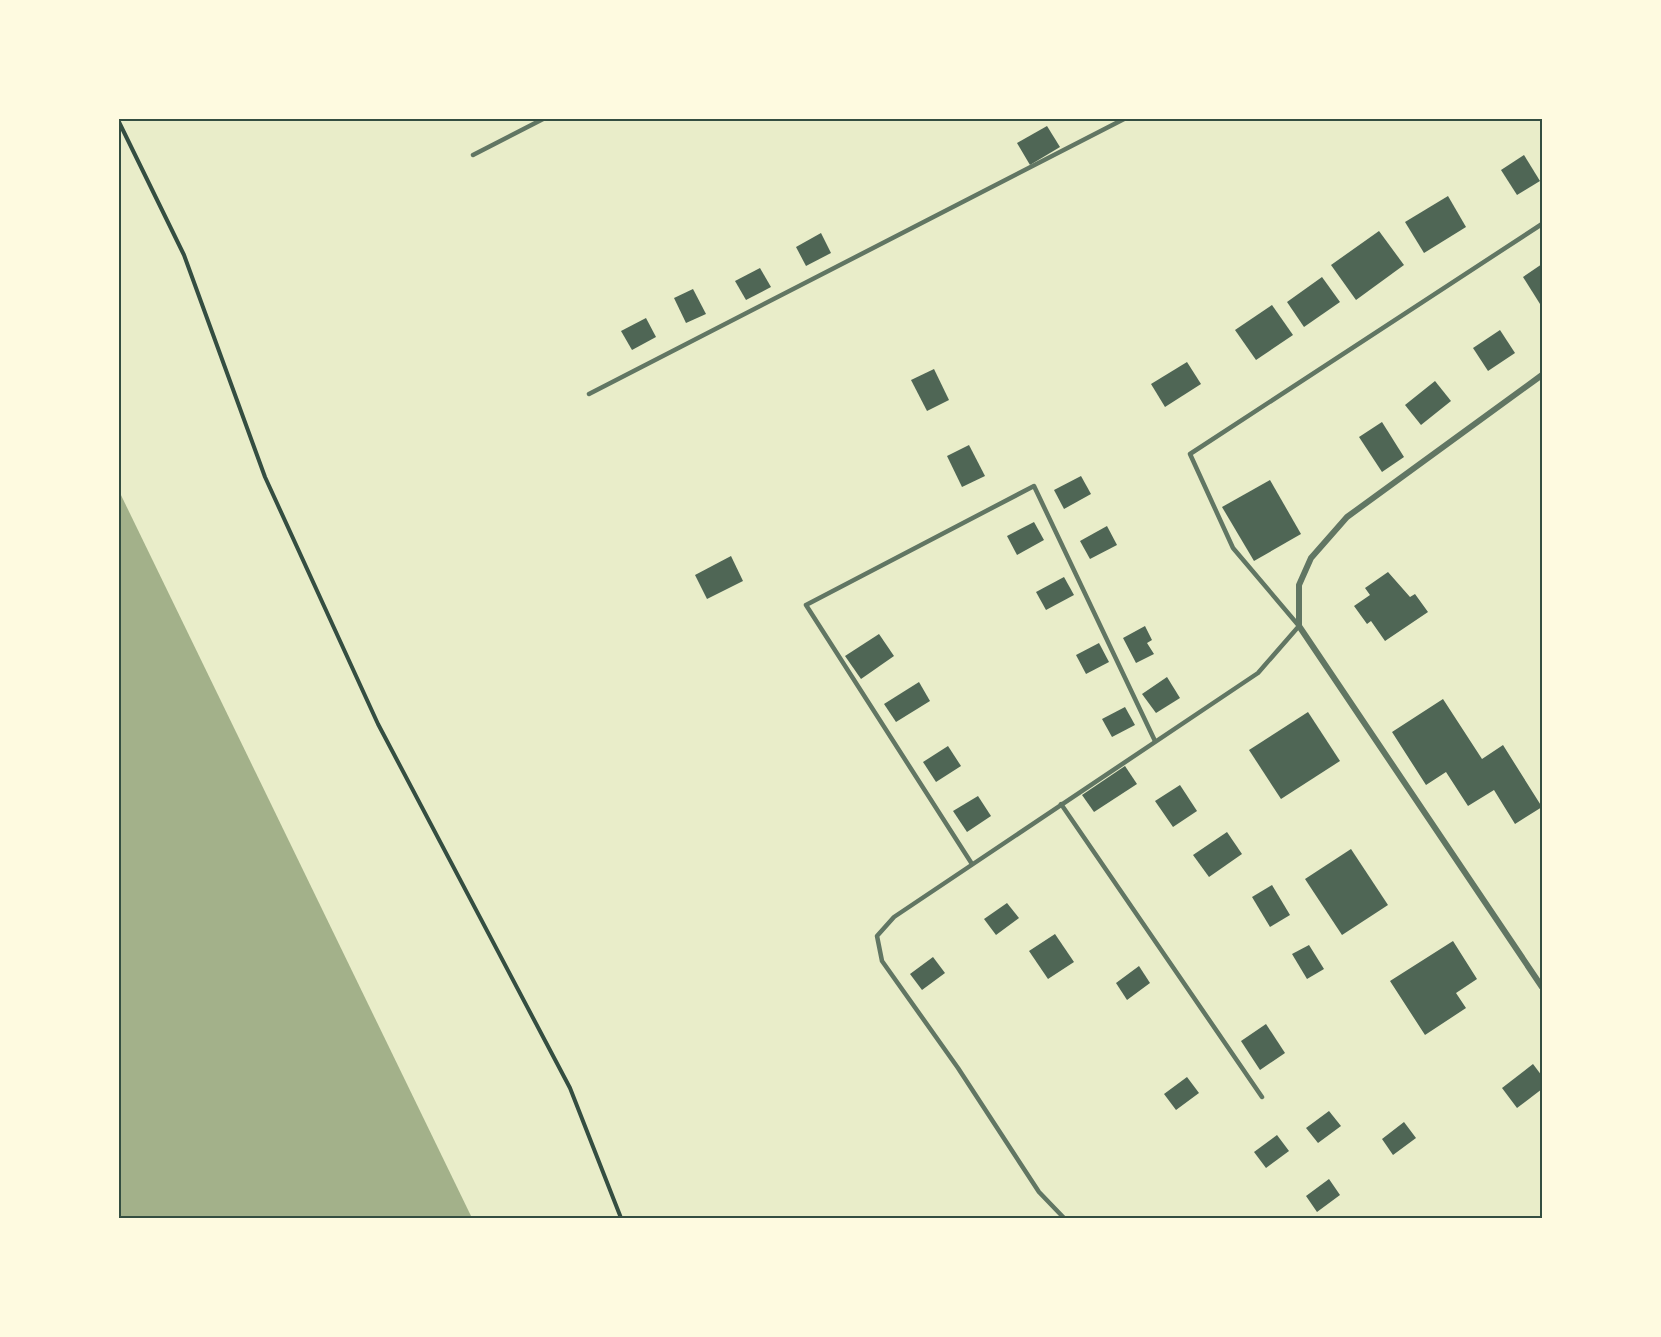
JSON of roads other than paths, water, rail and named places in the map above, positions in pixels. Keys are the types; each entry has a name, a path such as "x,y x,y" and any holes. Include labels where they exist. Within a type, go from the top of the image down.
{"street":[{"path":"1542,375 1347,517 1311,558 1299,585 1299,626 1542,987"}],"lane":[{"path":"473,156 545,118"},
{"path":"589,394 1126,118"},
{"path":"1064,1218 1039,1192 958,1068 882,961 877,936 894,917 1258,673 1299,626 1233,548 1190,454 1542,224"},
{"path":"972,864 806,605 1034,486 1155,741"},
{"path":"1061,804 1262,1097"}]}
